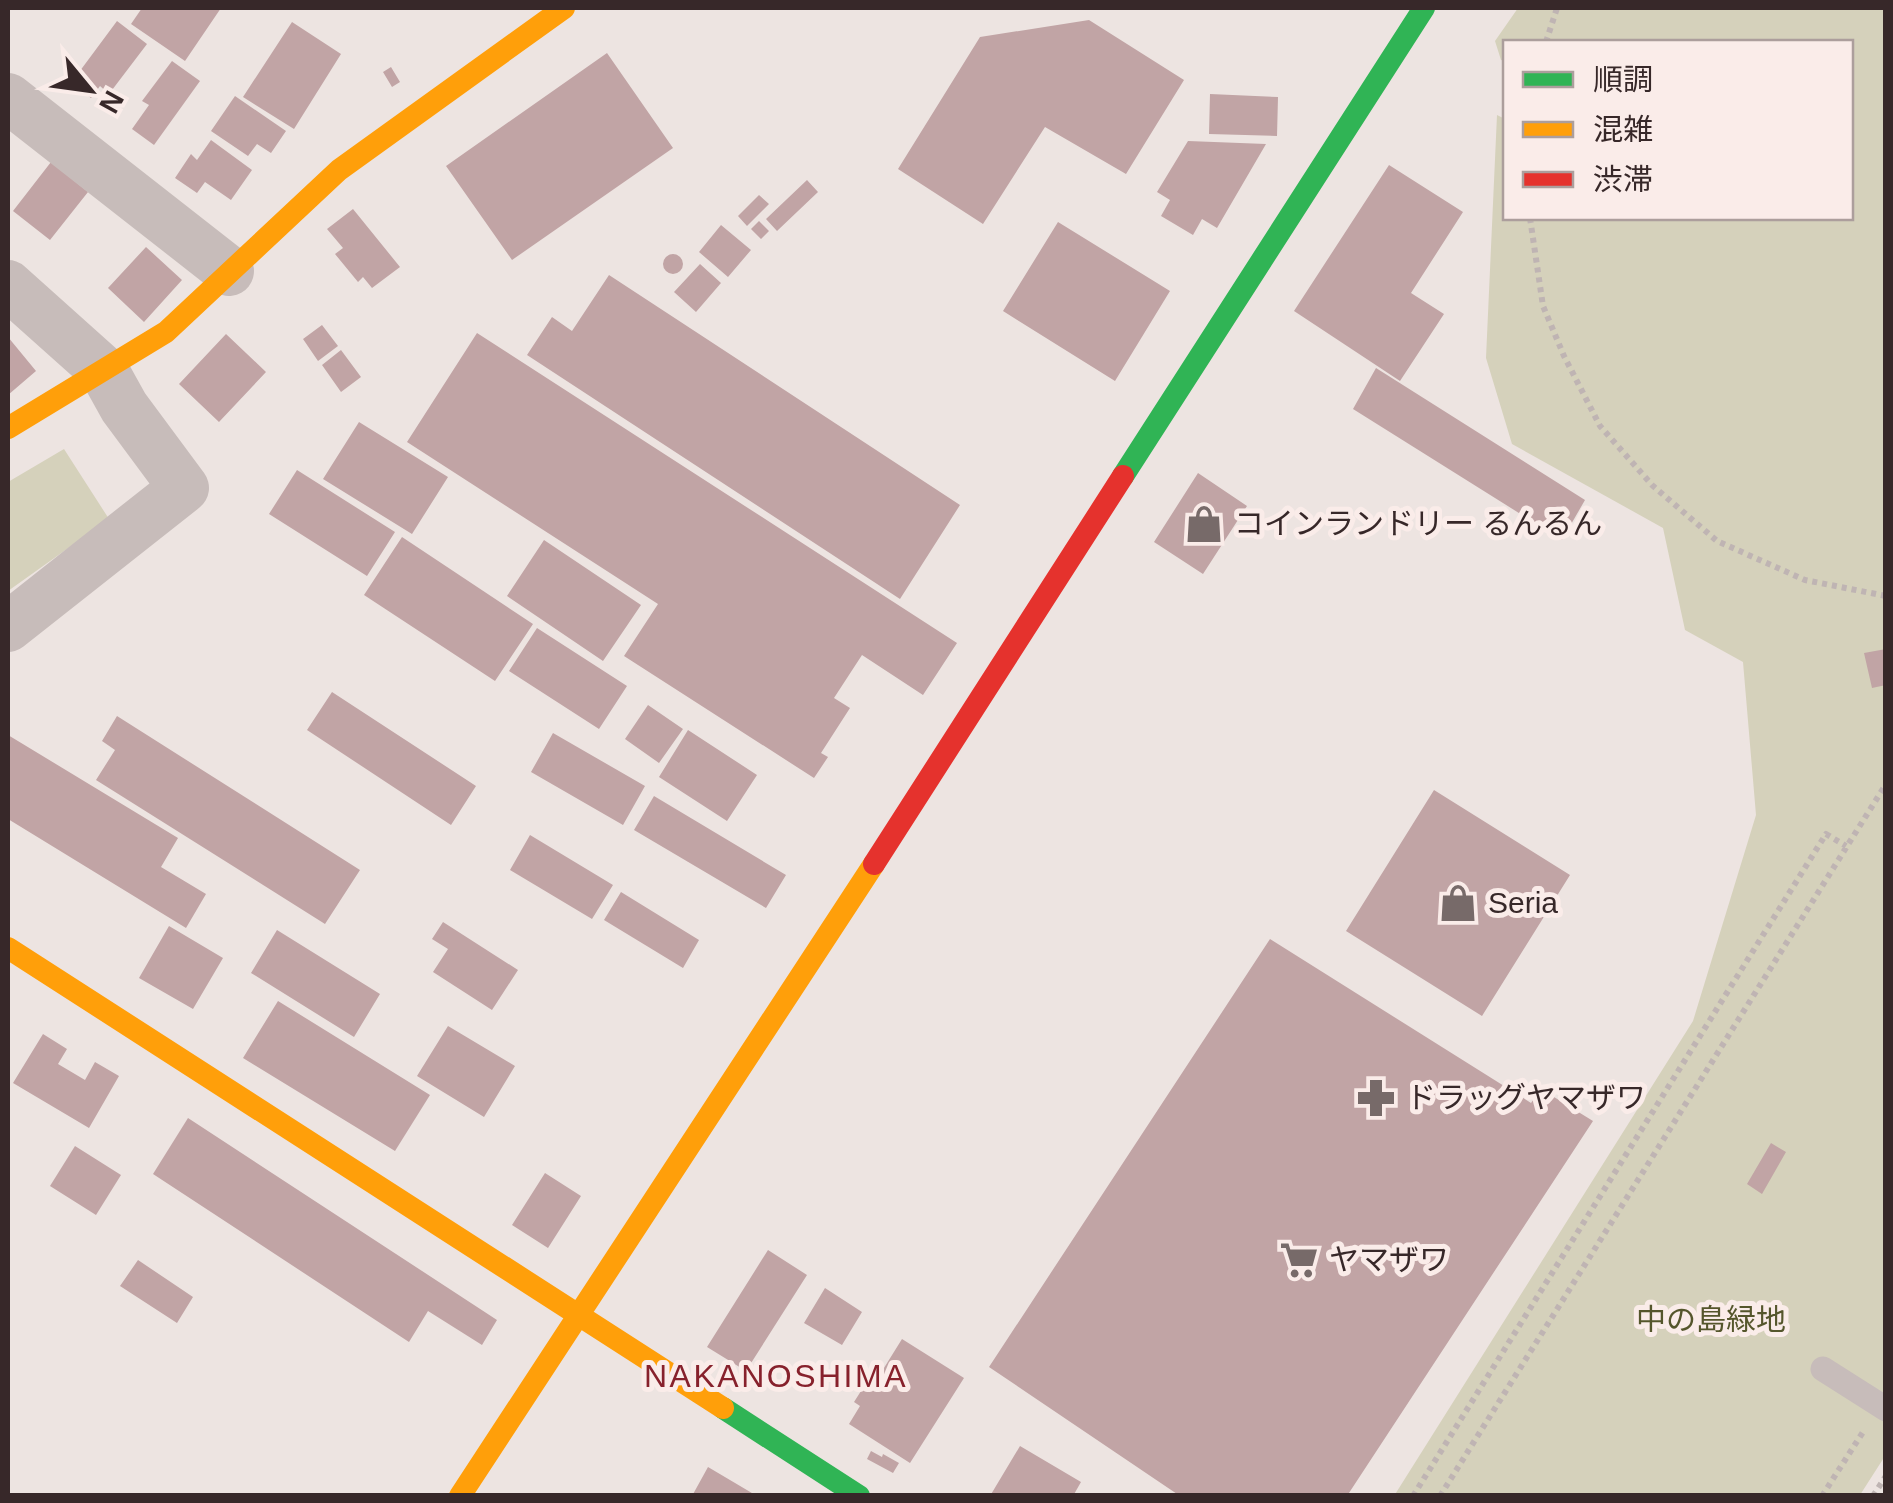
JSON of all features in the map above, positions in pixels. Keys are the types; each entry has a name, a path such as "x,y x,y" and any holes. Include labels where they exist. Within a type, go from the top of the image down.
{"street":[{"path":"8,428 166,332 338,170 564,8"},
{"path":"460,1496 879,856 1424,8"},
{"path":"8,98 229,271"},
{"path":"8,284 104,371 124,407 184,488 8,628"},
{"path":"8,948 859,1496"}],"lane":[{"path":"1823,1369 1883,1407"}],"path":[{"path":"1547,40 1557,8"},
{"path":"1530,220 1543,306 1564,356 1600,426 1652,485 1717,542 1804,580 1886,596"},
{"path":"1440,1496 1886,784"},
{"path":"1413,1496 1826,834 1846,846"},
{"path":"1822,1496 1883,1407"},
{"path":"1873,1496 1886,1476"}],"green space":[{"name":"中の島緑地","path":"1518,8 1885,8 1885,1456 1860,1495 1394,1496 1693,1021 1756,815 1743,662 1685,630 1663,528 1512,444 1486,358 1497,115 1503,118 1503,220 1853,220 1853,40 1503,40 1503,60 1495,41"},
{"path":"64,449 109,519 8,591 8,482"}],"building":[{"path":"142,8 221,8 185,61 131,24"},
{"path":"1089,20 1184,80 1126,174 1045,127 983,224 898,169 980,37"},
{"path":"117,21 147,44 109,94 100,86 91,98 71,83"},
{"path":"292,22 341,54 294,129 243,97"},
{"path":"607,53 673,148 512,260 446,166"},
{"path":"172,61 200,81 154,145 132,129 149,105 142,101"},
{"path":"391,67 400,82 392,87 383,72"},
{"path":"1210,94 1278,97 1277,136 1209,134"},
{"path":"235,96 286,131 271,153 257,144 248,156 211,131"},
{"path":"211,140 252,170 231,200 205,182 197,193 175,178 191,154 197,160"},
{"path":"1188,141 1266,144 1217,228 1202,219 1193,235 1161,216 1170,200 1157,192"},
{"path":"51,162 88,192 50,240 13,211"},
{"path":"1389,165 1463,212 1411,293 1444,314 1400,381 1294,311"},
{"path":"807,180 818,192 777,231 766,219"},
{"path":"759,195 769,204 747,226 738,216"},
{"path":"353,209 400,267 372,288 363,277 358,282 335,254 343,248 327,229"},
{"path":"759,221 769,231 761,239 751,229"},
{"path":"1058,222 1170,291 1115,381 1003,311"},
{"path":"721,225 751,250 728,277 699,252"},
{"path":"146,247 182,280 144,322 108,288"},
{"path":"673,254 683,264 673,274 663,264"},
{"path":"700,264 721,283 696,312 674,292"},
{"path":"609,275 960,505 900,599 527,355 552,317 572,331"},
{"path":"322,325 338,346 318,361 303,339"},
{"path":"477,333 957,643 923,695 862,655 834,698 850,708 821,753 828,757 814,778 624,656 658,604 407,442"},
{"path":"226,334 266,372 219,422 179,384"},
{"path":"8,337 36,371 8,395"},
{"path":"341,350 361,377 341,392 322,365"},
{"path":"1376,368 1585,500 1562,540 1353,409"},
{"path":"359,422 448,477 412,534 323,479"},
{"path":"297,470 395,532 367,576 269,514"},
{"path":"1198,473 1247,506 1203,574 1154,542"},
{"path":"402,537 533,624 495,681 364,595"},
{"path":"544,540 641,605 603,661 507,596"},
{"path":"537,628 627,686 599,729 509,671"},
{"path":"1886,649 1886,685 1872,688 1864,653"},
{"path":"332,692 476,786 451,825 307,730"},
{"path":"648,705 683,729 659,763 625,739"},
{"path":"117,716 360,870 325,924 96,780 115,750 102,741"},
{"path":"688,730 757,775 727,821 659,777"},
{"path":"553,733 645,786 623,825 531,772"},
{"path":"8,735 178,838 161,867 206,894 186,928 8,819"},
{"name":"Seria","path":"1434,790 1570,875 1482,1016 1346,931"},
{"path":"654,796 786,875 766,908 634,830"},
{"path":"530,835 613,885 592,919 510,870"},
{"path":"621,892 699,940 683,968 604,920"},
{"path":"443,922 518,970 492,1010 433,972 448,949 432,939"},
{"path":"169,926 223,958 193,1009 139,978"},
{"path":"277,930 380,994 354,1037 251,973"},
{"name":"ヤマザワ","path":"1270,939 1531,1103 1541,1089 1593,1121 1347,1496 1180,1496 989,1367"},
{"path":"278,1001 430,1095 395,1151 243,1058"},
{"path":"448,1026 515,1066 484,1117 417,1076"},
{"path":"43,1034 67,1049 58,1064 85,1080 95,1062 119,1076 89,1128 13,1083"},
{"path":"188,1118 497,1320 482,1345 428,1311 409,1342 153,1174"},
{"path":"1771,1143 1786,1152 1762,1194 1747,1184"},
{"path":"75,1146 121,1175 96,1215 50,1186"},
{"path":"545,1173 581,1196 548,1248 512,1225"},
{"path":"768,1250 807,1275 746,1371 707,1347"},
{"path":"138,1260 193,1297 177,1323 120,1286"},
{"path":"825,1288 862,1312 842,1345 804,1323"},
{"path":"902,1339 964,1378 910,1463 849,1424 860,1406 854,1402 868,1380 874,1384"},
{"path":"1020,1446 1081,1482 1073,1496 990,1496"},
{"path":"871,1451 899,1463 893,1473 867,1459"},
{"path":"708,1467 757,1496 692,1496"}],"traffic: fast":[{"path":"1123,476 1424,8"},
{"path":"723,1408 859,1496"}],"traffic: slow":[{"path":"8,428 166,332 339,170 564,8"},
{"path":"460,1496 874,864"},
{"path":"8,948 723,1408"}],"traffic: jam":[{"path":"874,864 1123,476"}],"place":[{"name":"コインランドリー るんるん","path":"1204,524"},
{"name":"Seria","path":"1458,903"},
{"name":"ドラッグヤマザワ","path":"1376,1098"},
{"name":"ヤマザワ","path":"1299,1260"}],"district":[{"name":"NAKANOSHIMA","path":"776,1376"}]}
